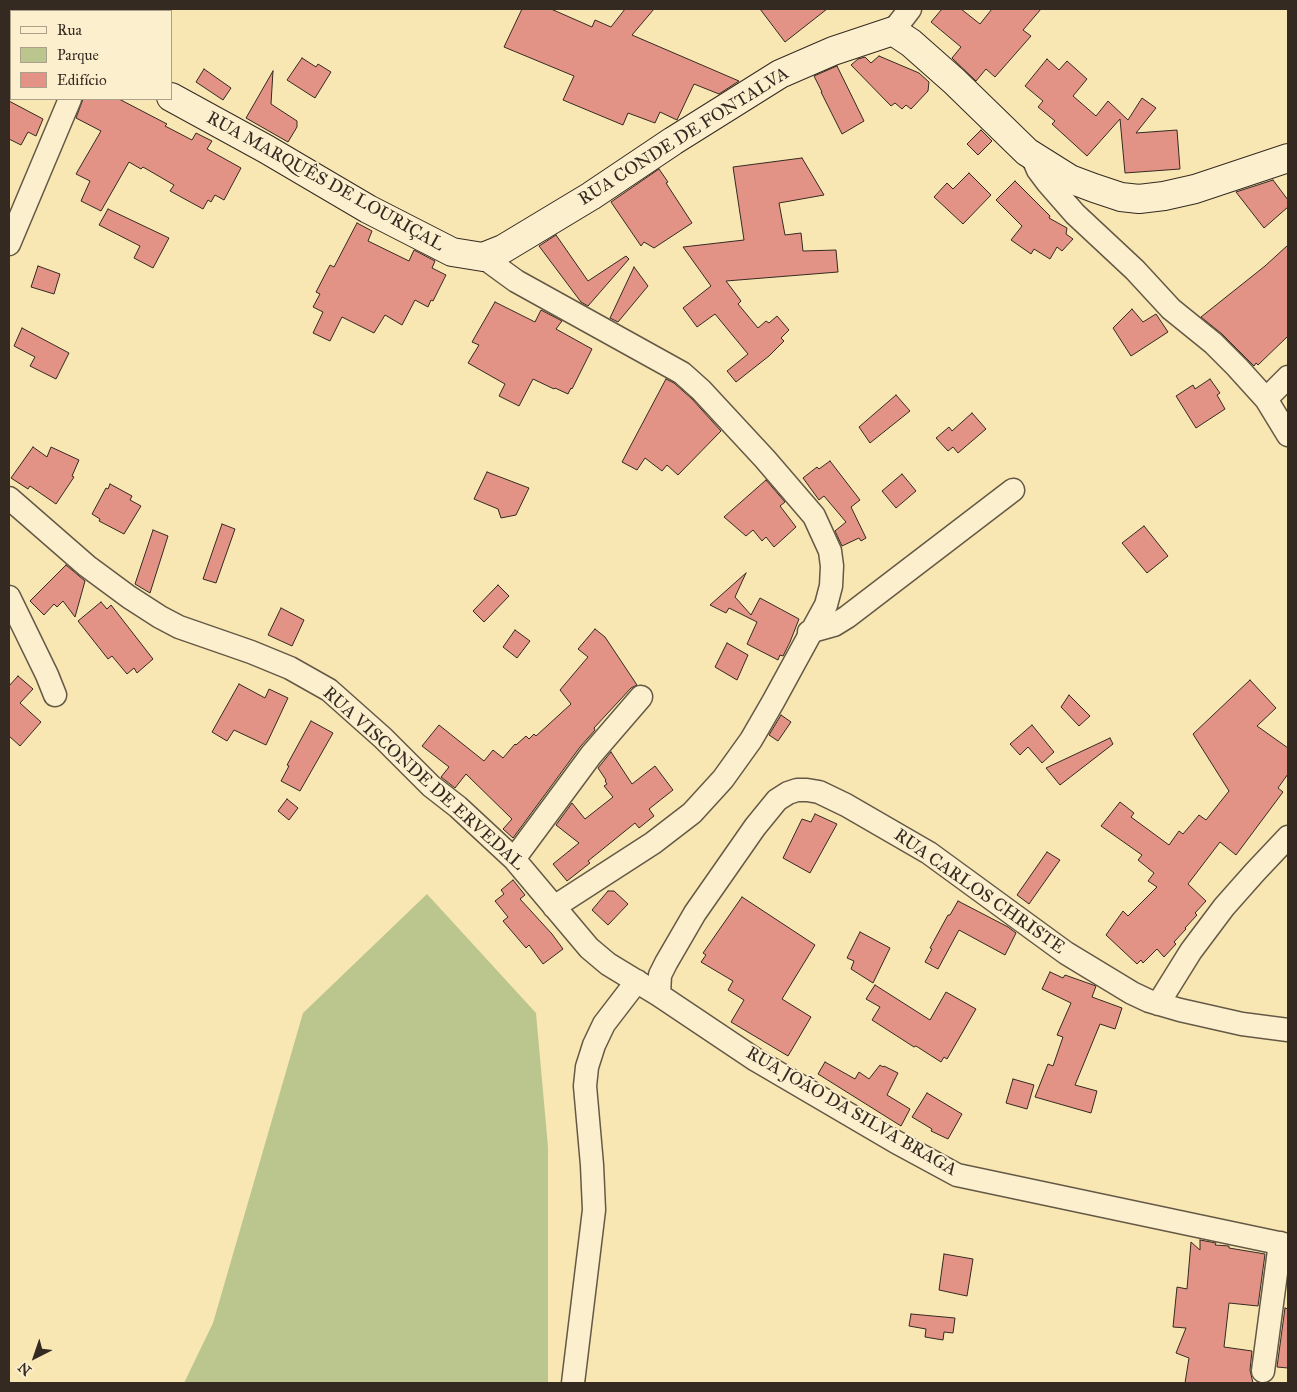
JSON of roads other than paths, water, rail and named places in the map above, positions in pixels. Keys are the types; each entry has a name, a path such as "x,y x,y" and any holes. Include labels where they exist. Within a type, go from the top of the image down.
{"main road":[{"path":"900,17 910,43 954,81 1032,156 1070,179 1094,188 1121,197 1138,199 1164,196 1195,189 1288,158"},
{"name":"RUA CONDE DE FONTALVA","path":"483,257 503,249 591,196 673,141 780,74 833,51 900,17"},
{"name":"RUA MARQUÊS DE LOURIÇAL","path":"172,98 266,148 368,209 452,252 483,257"}],"street":[{"path":"9,244 70,100"},
{"path":"1032,156 1038,170 1075,214 1135,270 1171,309 1226,355 1266,399 1288,435"},
{"path":"483,257 516,281 682,373 701,390 799,497 814,516 830,551 832,566 831,586 826,605 751,740 735,764 692,813 653,842 554,908"},
{"path":"1266,399 1288,377"},
{"path":"810,632 834,625 847,617 1013,490"},
{"name":"RUA VISCONDE DE ERVEDAL","path":"9,498 87,566 146,608 179,627 290,668 329,690 383,738 431,786 458,807 514,859 588,948 608,964 637,981"},
{"path":"9,597 55,695"},
{"path":"514,859 591,755 641,697"},
{"name":"RUA CARLOS CHRISTE","path":"659,994 660,975 671,954 695,913 755,827 777,800 796,790 807,790 819,792 846,805 929,853 1066,953 1120,986 1158,1004 1242,1024 1288,1030"},
{"path":"1158,1004 1191,951 1224,907 1288,837"},
{"path":"573,1383 594,1210 585,1086 587,1067 594,1045 604,1024 637,981"},
{"name":"RUA JOÃO DA SILVA BRAGA","path":"637,981 756,1060 896,1142 957,1175 1284,1244"},
{"path":"1263,1371 1284,1244"}]}
